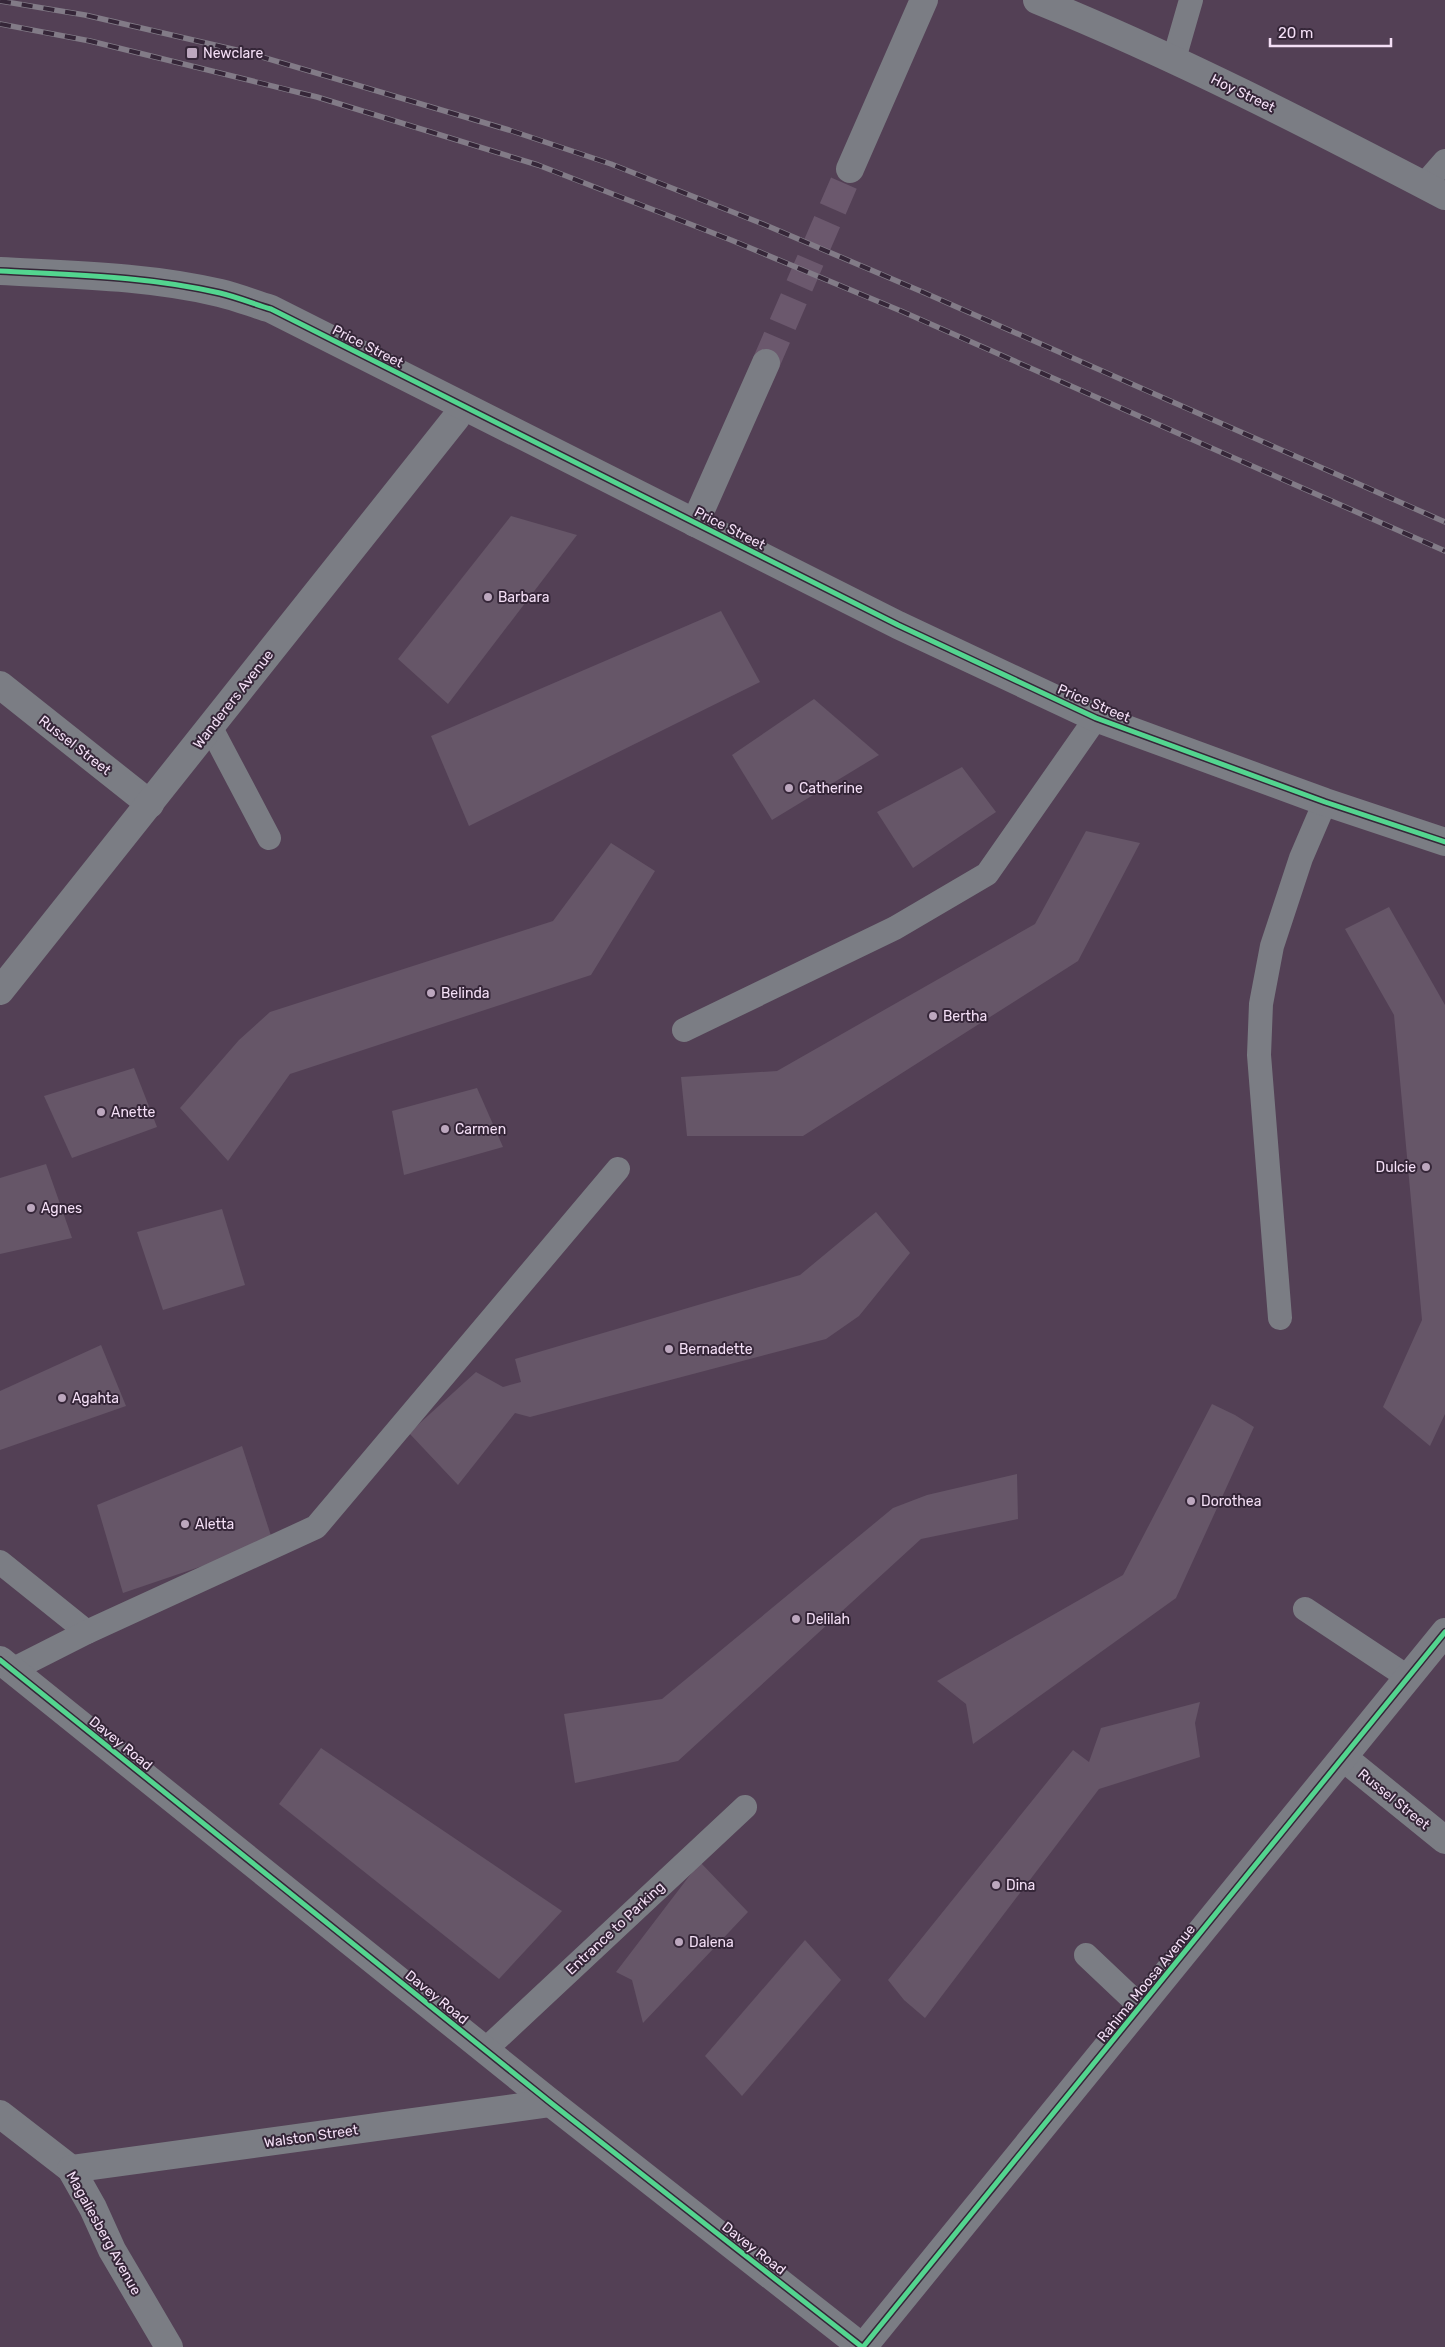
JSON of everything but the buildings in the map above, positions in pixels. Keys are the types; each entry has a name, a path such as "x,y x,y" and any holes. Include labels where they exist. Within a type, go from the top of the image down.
{"street":[{"path":"850,170 924,0"},
{"name":"Hoy Street","path":"1037,0 1126,36 1331,136 1434,190"},
{"name":"Price Street","path":"0,271 115,277 220,293 271,309 898,625 1096,718 1325,802 1445,842"},
{"path":"695,523 766,363"},
{"name":"Wanderers Avenue","path":"0,991 456,418 461,405"},
{"name":"Russel Street","path":"0,685 150,804"},
{"name":"Rahima Moosa Avenue","path":"863,2347 1445,1632"},
{"name":"Davey Road","path":"6,1665 551,2103 863,2347"},
{"name":"Russel Street","path":"1344,1758 1445,1840"},
{"name":"Walston Street","path":"71,2169 551,2103"},
{"name":"Magaliesberg Avenue","path":"0,2114 71,2169 94,2208 112,2250 169,2347"}],"lane":[{"path":"1174,59 1191,0"},
{"path":"1434,190 1445,161"},
{"path":"684,1030 895,928 987,874 1096,718"},
{"path":"211,728 270,838"},
{"path":"1280,1318 1259,1055 1261,1004 1272,946 1300,858 1325,802"},
{"path":"6,1665 87,1632 316,1527 618,1169"},
{"path":"0,1562 87,1632"},
{"path":"1305,1609 1409,1678"},
{"name":"Entrance to Parking","path":"485,2050 745,1807"},
{"path":"1086,1955 1141,2007"}],"tunnel":[{"path":"766,363 850,169"}],"railway":[{"path":"0,1 85,15 245,52 509,130 611,164 763,224 925,293 1445,522"},
{"path":"0,24 90,41 317,97 538,165 731,240 901,311 1445,551"}],"cycle path":[{"path":"0,271 110,277 166,283 233,296 271,309 898,625 1096,718 1325,802 1445,842"},
{"path":"863,2347 1445,1632"},
{"path":"0,1660 551,2103 862,2347"}],"place":[{"name":"Newclare","path":"192,53"},
{"name":"Barbara","path":"488,597"},
{"name":"Catherine","path":"789,788"},
{"name":"Belinda","path":"431,993"},
{"name":"Bertha","path":"933,1016"},
{"name":"Anette","path":"101,1112"},
{"name":"Carmen","path":"445,1129"},
{"name":"Dulcie","path":"1426,1167"},
{"name":"Agnes","path":"31,1208"},
{"name":"Bernadette","path":"669,1349"},
{"name":"Agahta","path":"62,1398"},
{"name":"Dorothea","path":"1191,1501"},
{"name":"Aletta","path":"185,1524"},
{"name":"Delilah","path":"796,1619"},
{"name":"Dina","path":"996,1885"},
{"name":"Dalena","path":"679,1942"}]}
